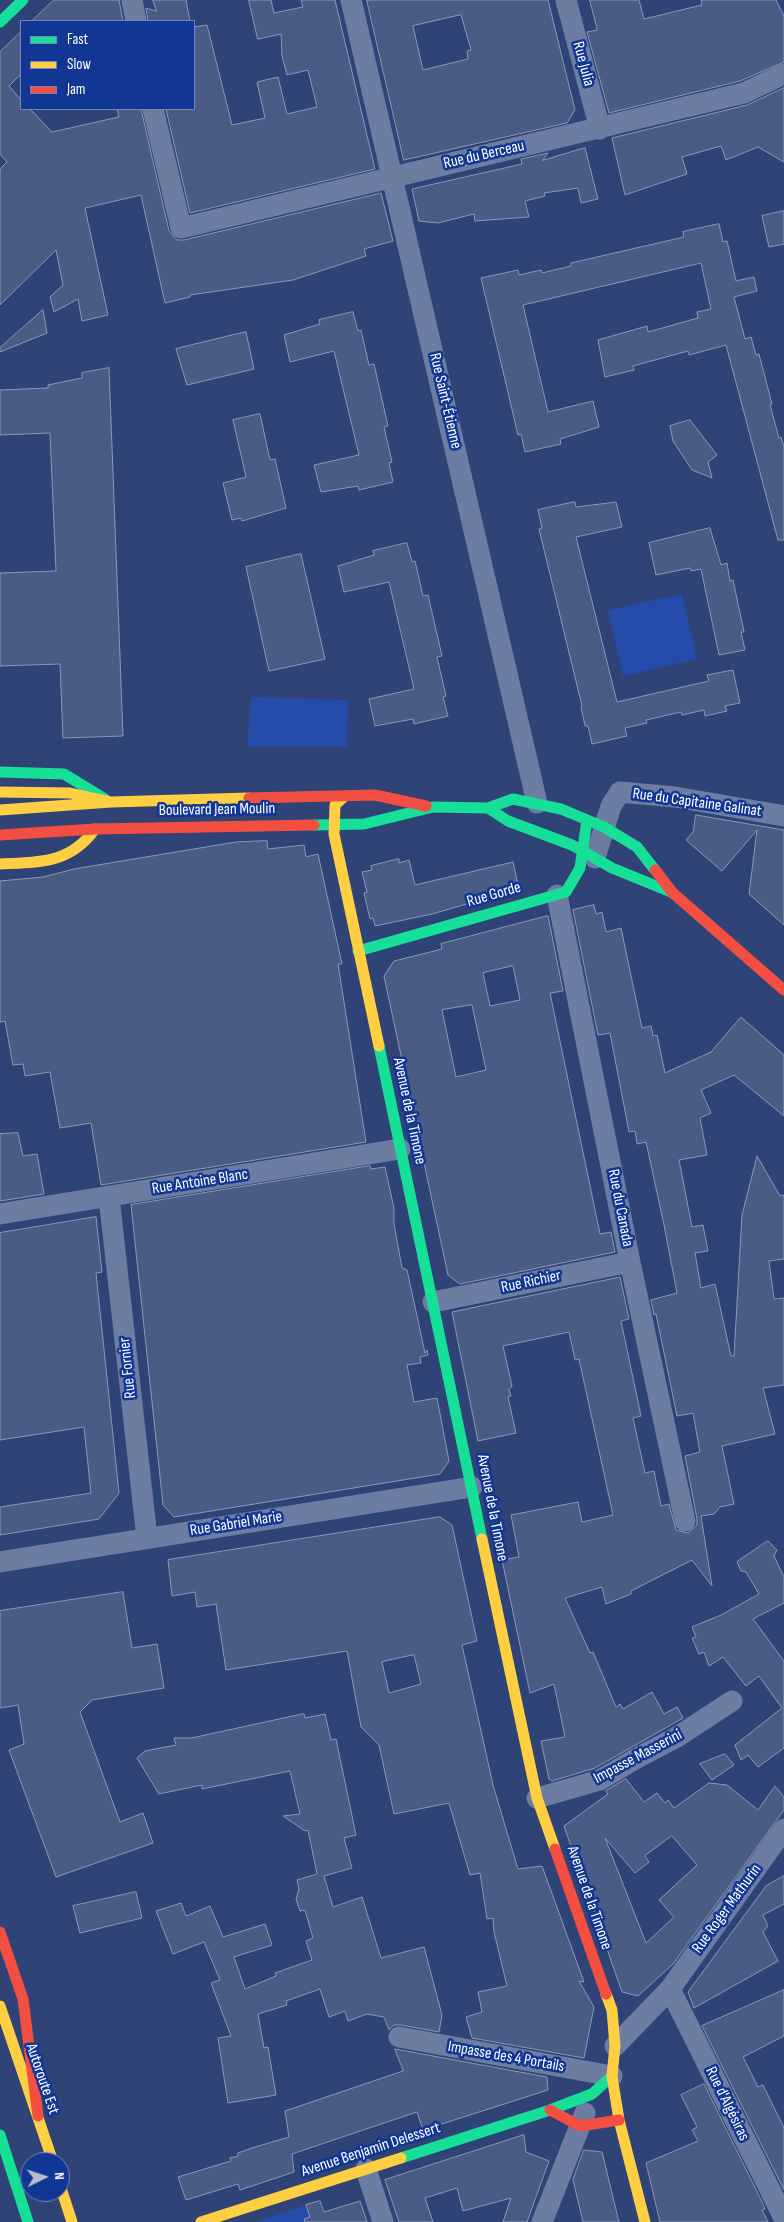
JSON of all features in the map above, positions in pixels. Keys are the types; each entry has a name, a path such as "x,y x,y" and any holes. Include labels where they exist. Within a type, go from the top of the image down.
{"main road":[{"path":"0,22 23,0"},
{"path":"0,772 64,774 111,802"},
{"path":"0,792 70,792 111,802"},
{"name":"Boulevard Jean Moulin","path":"6,809 111,802 345,796 375,796 433,807 488,808 512,799 537,803 560,809 596,824 637,848 673,893 784,990"},
{"name":"Avenue de la Timone","path":"345,796 336,805 333,824 492,1590 537,1798 612,2010 615,2046 612,2076 619,2120 645,2222"},
{"name":"Boulevard Jean Moulin","path":"0,835 95,830 364,824 433,807"},
{"name":"Boulevard Jean Moulin","path":"488,808 508,822 572,845 612,868 673,893"},
{"path":"0,864 41,862 72,855 88,841 95,830"},
{"name":"Rue Gorde","path":"358,951 566,892 589,855"},
{"path":"0,1932 23,1999 38,2116"},
{"name":"Autoroute Est","path":"0,2006 50,2152"},
{"path":"592,2094 612,2076"},
{"name":"Avenue Benjamin Delessert","path":"202,2222 550,2110 592,2094"},
{"path":"550,2110 580,2126 619,2120"},
{"path":"0,2134 28,2222"},
{"path":"66,2202 72,2222"}],"street":[{"path":"132,0 136,20"},
{"name":"Rue Saint-Étienne","path":"351,0 537,803"},
{"name":"Rue Julia","path":"566,0 600,129"},
{"name":"Rue du Berceau","path":"153,110 181,228 744,93 784,74"},
{"name":"Rue du Capitaine Galinat","path":"589,855 596,824 620,792 784,816"},
{"name":"Rue du Canada","path":"557,895 630,1262 685,1521"},
{"name":"Rue Antoine Blanc","path":"0,1214 400,1149"},
{"name":"Rue Fornier","path":"109,1197 147,1538"},
{"name":"Rue Richier","path":"433,1302 630,1262"},
{"name":"Rue Gabriel Marie","path":"0,1562 472,1487"},
{"name":"Impasse Masserini","path":"537,1798 600,1780 677,1737 732,1701"},
{"name":"Rue Roger Mathurin","path":"615,2046 670,1989 784,1829"},
{"name":"Rue d'Algésiras","path":"670,1989 784,2218"},
{"name":"Impasse des 4 Portails","path":"399,2037 612,2076"},
{"path":"542,2222 592,2094"},
{"path":"366,2169 383,2222"}],"shaded area":[{"path":"682,594 697,659 623,676 608,610"},
{"path":"251,697 348,700 347,747 247,747"},
{"path":"306,2205 311,2222 255,2222"}],"building":[{"path":"54,0 119,0 123,20 33,20"},
{"path":"153,0 186,0 190,20 148,20 146,8 156,11"},
{"path":"249,0 271,0 274,13 303,7 301,0 335,0 375,169 190,213 166,110 195,110 195,27 207,25 232,125 265,118 257,82 278,77 287,114 317,107 308,70 287,75 282,56 281,34 258,39"},
{"path":"367,0 548,0 575,110 567,123 404,160","holes":["461,15 471,50 467,51 468,59 423,70 413,26"]},
{"path":"590,0 639,0 644,19 702,5 701,0 776,0 784,16 784,62 740,81 609,113 587,32 597,30"},
{"path":"20,33 20,75 9,86 20,99 20,110 31,110 52,132 119,117 117,110 141,110 169,231 177,240 184,240 381,193 393,241 364,249 366,256 293,280 190,295 190,297 165,303 141,195 85,208 108,315 82,321 78,299 54,312 50,297 63,285 56,250 0,305 0,169 7,162 0,154 0,52"},
{"path":"784,88 784,162 758,147 726,160 721,146 682,157 687,174 625,195 612,138 747,105"},
{"path":"585,148 598,199 581,203 578,188 544,193 545,196 525,201 529,217 475,221 474,214 438,223 419,221 412,189 522,164 521,159 548,153 543,160"},
{"path":"784,211 784,244 769,247 762,216"},
{"path":"719,224 723,242 727,241 736,281 754,277 757,291 734,297 745,339 751,337 756,355 759,354 772,404 770,405 779,438 781,437 784,447 784,540 778,540 726,345 689,355 688,351 633,366 634,370 605,377 598,340 647,326 648,332 698,318 697,312 711,309 701,263 523,305 548,412 593,401 599,427 560,439 561,444 525,452 521,434 518,435 481,278 518,270 519,275 541,270 542,273 571,266 571,263 684,237 683,232"},
{"path":"43,310 47,333 0,352 0,348"},
{"path":"353,312 358,331 361,330 369,365 374,364 388,426 384,427 392,462 389,463 393,482 359,490 358,486 321,492 314,465 359,455 334,351 290,362 284,335 320,324 319,320"},
{"path":"246,332 254,369 187,385 176,349"},
{"path":"109,368 123,736 63,738 60,664 0,666 0,573 56,571 50,433 0,435 0,390 48,388 48,385 82,378 82,373"},
{"path":"260,414 270,460 275,459 286,508 242,521 241,518 232,520 223,483 246,477 233,420"},
{"path":"690,420 717,455 708,462 712,478 692,470 673,441 670,426"},
{"path":"575,502 576,507 616,502 622,527 576,537 617,702 709,681 707,675 733,670 740,703 725,706 727,711 705,716 704,710 682,715 681,712 646,720 647,723 625,728 627,736 592,744 588,726 585,726 582,706 539,529 542,528 538,510"},
{"path":"710,528 721,565 727,563 730,581 733,580 744,632 741,632 745,650 719,655 701,569 691,571 690,568 656,575 649,543"},
{"path":"407,543 412,562 415,561 423,596 428,595 442,656 437,657 446,696 443,697 448,716 414,724 413,719 375,726 369,699 414,689 389,582 344,592 338,566 374,555 373,551"},
{"path":"301,554 325,659 269,671 246,567"},
{"path":"696,815 784,830 784,925 749,894 757,830 722,871 686,840 693,832"},
{"path":"267,841 268,849 304,845 306,857 318,854 342,964 338,964 366,1142 101,1185 91,1123 60,1128 50,1072 25,1076 23,1064 13,1065 5,1021 0,1022 0,881 43,877 74,869 236,842"},
{"path":"399,859 399,863 409,860 415,885 513,862 519,889 432,914 375,926 373,918 370,919 364,893 367,892 362,872 372,870 371,866"},
{"path":"594,905 596,914 602,912 606,932 621,928 642,1028 651,1026 653,1036 657,1035 665,1073 711,1052 741,1017 784,1055 784,1116 734,1075 701,1090 711,1113 700,1118 707,1155 679,1160 692,1227 703,1225 708,1251 695,1253 701,1288 715,1284 731,1356 734,1356 742,1215 757,1156 780,1196 784,1195 784,1259 769,1261 774,1299 784,1298 784,1385 763,1388 775,1434 722,1446 734,1504 720,1507 714,1514 701,1516 712,1586 692,1560 631,1591 631,1594 606,1604 602,1587 565,1598 590,1653 593,1652 616,1707 620,1704 623,1709 652,1692 664,1714 677,1707 683,1718 595,1768 552,1781 549,1779 541,1741 565,1737 554,1684 530,1693 502,1560 519,1557 511,1515 578,1502 582,1522 613,1515 579,1359 575,1360 569,1332 503,1346 512,1386 509,1390 511,1396 508,1397 516,1433 478,1441 452,1312 620,1277 629,1319 621,1321 641,1416 633,1418 645,1473 654,1471 661,1506 669,1504 676,1530 688,1533 697,1525 685,1456 700,1452 693,1413 677,1416 656,1314 654,1315 651,1300 677,1293 664,1225 646,1142 637,1144 635,1131 629,1132 610,1033 598,1035 573,910"},
{"path":"548,916 563,991 550,993 600,1234 611,1232 615,1252 460,1284 448,1275 384,976 394,961 442,949 441,944","holes":["513,966 520,1000 490,1006 483,973","472,1005 486,1070 456,1077 442,1010"]},
{"path":"18,1133 23,1156 37,1154 44,1194 0,1201 0,1134"},
{"path":"370,1166 371,1169 385,1167 394,1208 394,1224 402,1268 407,1270 425,1353 427,1350 428,1355 420,1357 421,1363 407,1365 414,1402 437,1398 449,1461 440,1474 174,1517 163,1505 131,1205"},
{"path":"96,1217 102,1272 96,1273 119,1493 99,1519 0,1535 0,1507 91,1493 84,1427 0,1440 0,1233"},
{"path":"440,1517 452,1525 477,1641 462,1645 493,1785 518,1869 542,1866 584,1982 579,1981 594,2007 584,2058 472,2038 466,2017 482,2012 478,1992 507,1986 494,1932 493,1918 487,1919 480,1873 470,1875 449,1803 394,1814 379,1745 361,1727 347,1651 226,1670 216,1604 197,1607 195,1592 172,1596 168,1560","holes":["414,1655 421,1684 389,1693 382,1662"]},
{"path":"768,1541 777,1550 774,1556 784,1577 784,1603 753,1619 784,1661 784,1748 758,1767 748,1755 741,1760 735,1745 782,1708 759,1676 746,1686 723,1657 709,1666 704,1652 699,1654 692,1638 696,1637 692,1627 721,1615 759,1594 746,1572 741,1571 737,1562"},
{"path":"123,1592 132,1648 157,1644 164,1688 92,1700 80,1712 120,1822 143,1813 153,1843 56,1877 9,1750 24,1744 18,1705 0,1708 0,1611"},
{"path":"304,1714 305,1718 325,1714 331,1740 336,1739 356,1835 344,1838 352,1868 324,1876 333,1907 362,1897 381,1958 424,1947 442,2015 439,2032 401,2025 394,2025 389,2030 384,2017 367,2014 348,2021 345,2011 329,2017 320,1989 286,2001 287,2005 258,2014 264,2048 268,2047 276,2095 228,2103 218,2038 231,2036 211,1983 220,1980 204,1942 173,1954 156,1911 181,1903 186,1916 210,1906 223,1937 265,1924 272,1945 234,1957 245,1989 276,1976 275,1973 312,1960 306,1941 313,1938 305,1910 300,1911 296,1899 299,1889 297,1880 317,1874 308,1830 305,1831 283,1816 300,1814 290,1771 202,1789 202,1785 159,1794 137,1758 145,1751 176,1745 174,1738 191,1738"},
{"path":"725,1754 734,1765 712,1780 700,1764"},
{"path":"626,1779 644,1802 657,1793 665,1803 668,1800 674,1808 709,1783 727,1785 758,1810 775,1786 784,1797 784,1810 673,1964 638,1996 622,1992 564,1826 608,1794 606,1791","holes":["672,1836 697,1865 659,1900 674,1917 646,1943 605,1838 635,1873 649,1862 645,1856"]},
{"path":"784,1876 784,1904 763,1915 768,1926 763,1932 778,1961 694,2008 688,1992 766,1886"},
{"path":"136,1892 142,1918 80,1933 73,1906"},
{"path":"784,1990 784,2036 743,2057 758,2087 763,2085 784,2128 784,2190 702,2026"},
{"path":"395,2049 547,2077 548,2090 423,2130 417,2112 292,2154 294,2172 240,2190 238,2184 186,2200 178,2177 231,2161 230,2158 238,2156 238,2153 289,2137 285,2111 403,2071"},
{"path":"704,2084 763,2204 765,2209 762,2210 768,2222 660,2222 646,2163 698,2141 692,2130 697,2127 681,2095"},
{"path":"524,2135 526,2152 549,2161 527,2222 503,2222 511,2198 463,2211 457,2188 425,2198 433,2222 399,2222 385,2180"},
{"path":"584,2150 602,2152 619,2222 583,2222 573,2180"},
{"path":"320,2201 324,2212 360,2201 367,2222 305,2222 304,2219 310,2217 306,2205"}],"traffic: fast":[{"path":"0,22 23,0"},
{"path":"0,772 64,774 105,799"},
{"path":"314,825 364,824 433,807 488,808 513,799 561,809 604,827 637,847 655,870"},
{"path":"488,808 508,821 572,845 612,868 671,892"},
{"path":"358,951 566,892 580,868 587,820"},
{"path":"379,1046 482,1539"},
{"path":"401,2158 550,2110 592,2094 612,2076"},
{"path":"0,2135 28,2222"}],"traffic: slow":[{"path":"0,792 70,793 111,802"},
{"path":"345,796 335,805 334,834 379,1046"},
{"path":"0,810 111,802 249,798"},
{"path":"0,864 28,863 53,859 64,855 75,849 95,829"},
{"path":"482,1539 537,1798 555,1849"},
{"path":"606,1994 612,2010 615,2046 612,2076 619,2120 645,2222"},
{"path":"0,2006 50,2152"},
{"path":"201,2222 401,2158"},
{"path":"66,2202 72,2222"}],"traffic: jam":[{"path":"249,798 375,795 426,806"},
{"path":"0,835 95,829 314,825"},
{"path":"655,870 673,893 784,990"},
{"path":"555,1849 606,1994"},
{"path":"0,1932 23,1999 38,2116"},
{"path":"550,2110 580,2126 619,2120"}]}
